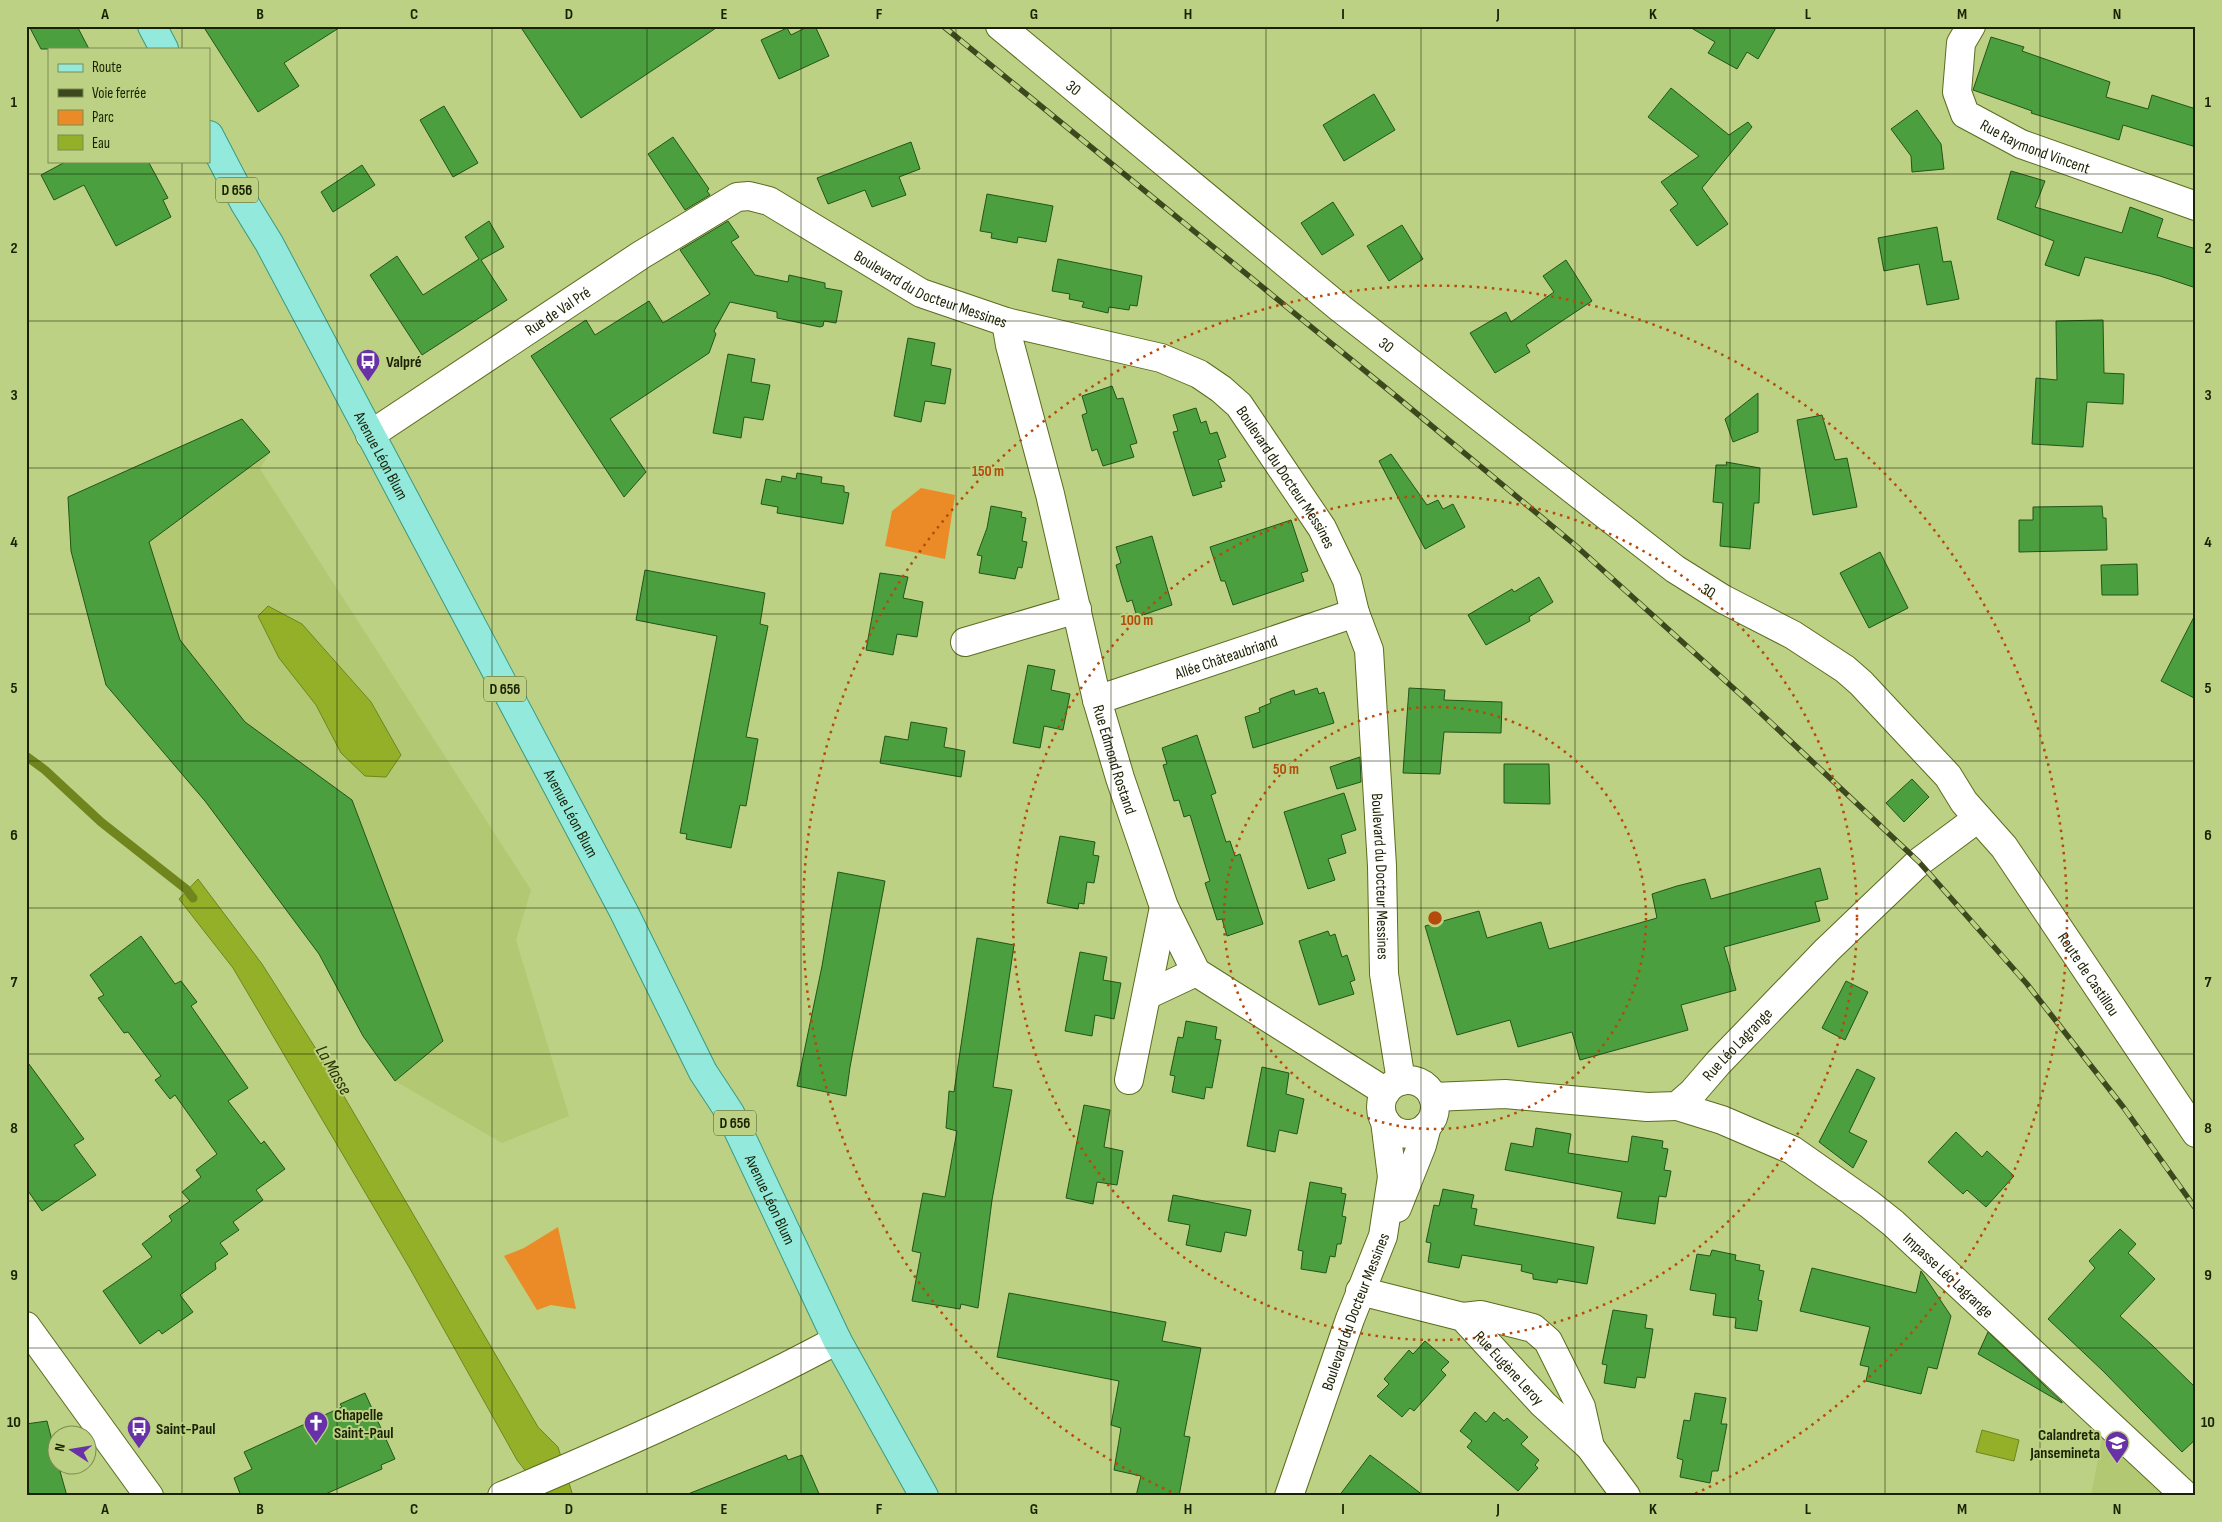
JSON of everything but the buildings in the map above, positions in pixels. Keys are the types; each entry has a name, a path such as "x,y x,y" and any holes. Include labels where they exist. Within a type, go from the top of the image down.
{"main road":[{"path":"152,26 163,48"},
{"name":"Avenue Léon Blum","path":"210,137 624,912 704,1072 730,1113 837,1340 924,1496"}],"street":[{"name":"30","path":"1000,26 1340,308 1675,569 1716,596 1758,619 1793,634 1845,669 1861,683 1948,776 1978,818"},
{"name":"Rue Raymond Vincent","path":"1971,26 1961,43 1957,92 1965,114 2021,144 2196,206"},
{"name":"Rue de Val Pré","path":"370,436 641,255 737,197 749,196"},
{"name":"Boulevard du Docteur Messines","path":"749,196 769,201 921,293 1006,322 1161,358 1199,374 1221,389 1239,405 1322,528 1347,580 1355,613 1369,650 1382,866 1384,974 1393,1086"},
{"name":"Rue Edmond Rostand","path":"1006,322 1077,609 1097,700 1120,778 1164,907 1196,972"},
{"path":"965,642 1077,609"},
{"name":"Allée Châteaubriand","path":"1097,700 1355,613"},
{"name":"Rue Léo Lagrange","path":"1677,1106 1693,1092 1718,1063 1827,950 1919,862 1978,818"},
{"name":"Route de Castillou","path":"1978,818 2004,847 2196,1133"},
{"path":"1129,1080 1164,907"},
{"path":"1147,994 1196,972 1393,1086 1416,1082 1423,1085 1433,1097 1434,1112 1398,1204 1383,1236"},
{"path":"1393,1086 1381,1106 1385,1121 1404,1134 1420,1131 1427,1126"},
{"path":"1433,1097 1505,1094 1647,1107 1677,1106"},
{"name":"Impasse Léo Lagrange","path":"1677,1106 1730,1123 1792,1150 1869,1204 1892,1223 2186,1496"},
{"name":"Boulevard du Docteur Messines","path":"1289,1496 1360,1291 1383,1236 1392,1177 1385,1121"},
{"name":"Rue Eugène Leroy","path":"1360,1291 1463,1317 1543,1404 1590,1447 1626,1496"},
{"path":"1463,1317 1481,1315 1533,1328 1548,1341 1581,1407 1590,1447"},
{"path":"26,1326 149,1496"},
{"path":"511,1492 574,1465 798,1361 837,1340"}],"shaded area":[{"path":"242,419 270,452 260,469 531,890 516,940 569,1116 502,1143 395,1081 363,1036 319,954 205,801 106,685 71,551 68,497"},
{"name":"Calandreta Jansemineta","path":"2103,1432 2172,1496 2091,1496"}],"green space":[{"path":"921,488 955,495 945,559 885,546 892,511"},
{"path":"558,1227 576,1309 551,1305 537,1310 504,1256 524,1248"}],"water":[{"path":"268,606 302,624 371,702 401,755 386,777 365,776 341,753 316,705 279,658 258,616"},
{"path":"198,879 262,964 318,1052 538,1427 558,1447 573,1496 545,1496 517,1460 409,1267 233,968 179,899"},
{"path":"1982,1430 2019,1440 2014,1461 1976,1452"}],"waterway":[{"name":"La Masse","path":"26,756 45,770 101,822 186,889 193,898"}],"railway":[{"path":"943,26 1575,545 1751,704 1919,862 2027,984 2124,1108 2196,1209"}],"place":[{"name":"Valpré","path":"368,382"},
{"name":"Chapelle Saint-Paul","path":"316,1444"},
{"name":"Saint-Paul","path":"139,1449"},
{"name":"Calandreta Jansemineta","path":"2117,1464"}]}
